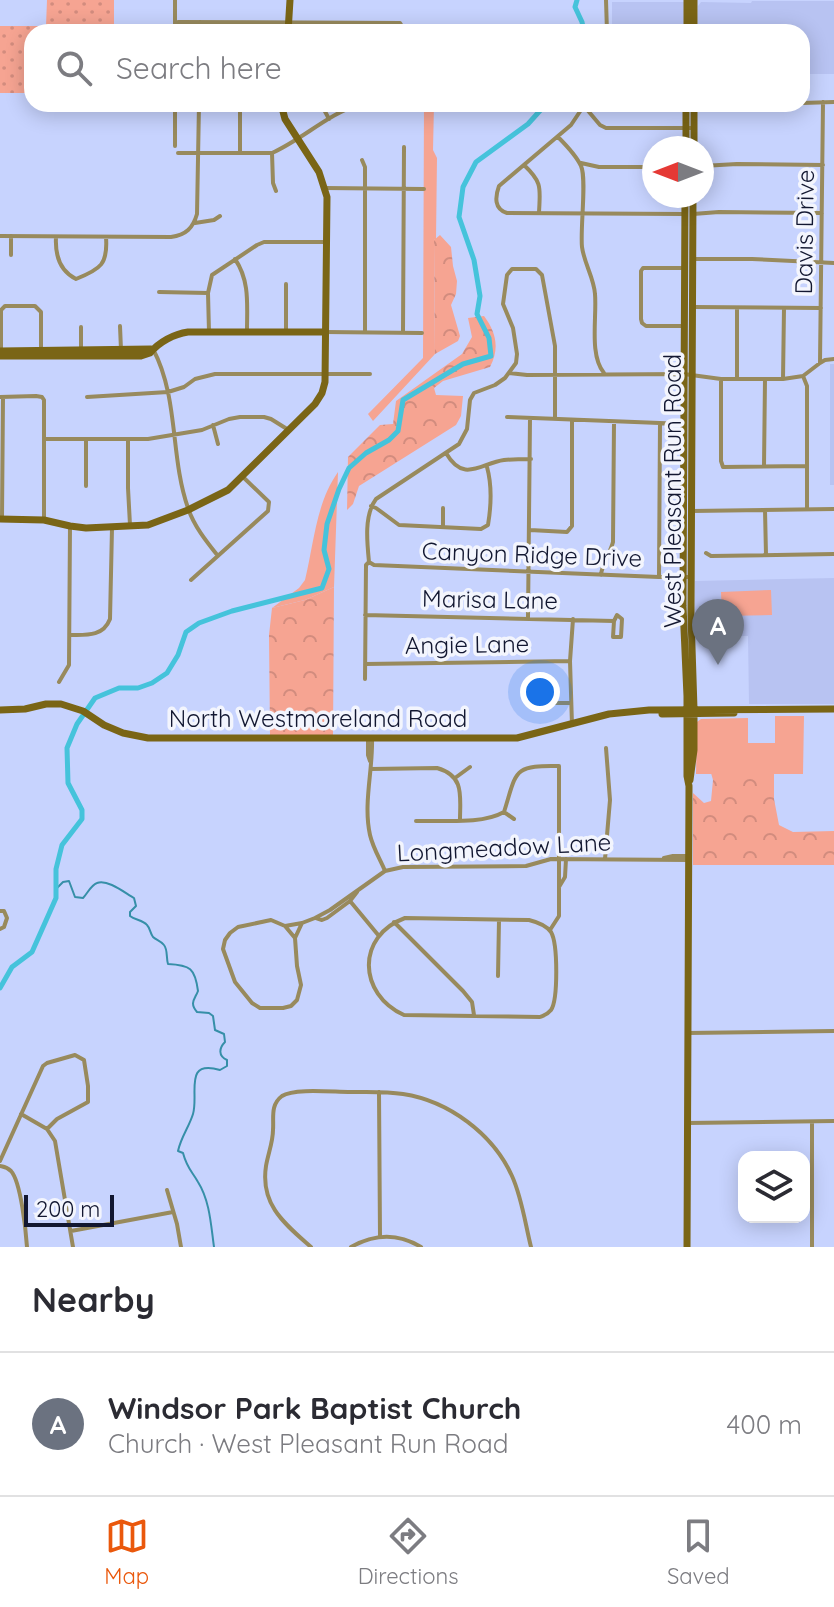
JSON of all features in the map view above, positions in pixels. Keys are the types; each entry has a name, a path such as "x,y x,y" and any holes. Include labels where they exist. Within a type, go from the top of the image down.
{"main road":[{"path":"290,0 290,22"},
{"path":"687,0 687,24"},
{"path":"694,0 694,24"},
{"path":"1,519 44,520 70,526 112,528 148,525 219,496 243,477 315,404 322,393 325,373 327,197 319,172 283,112"},
{"path":"687,112 692,136"},
{"path":"688,136 693,112"},
{"name":"West Pleasant Run Road","path":"688,208 689,263 685,326 689,375"},
{"name":"West Pleasant Run Road","path":"689,214 690,208"},
{"name":"West Pleasant Run Road","path":"687,1247 689,786 693,770 687,577 689,375 693,307 689,263"},
{"path":"0,354 120,353 141,356 181,333 325,332"},
{"name":"North Westmoreland Road","path":"0,710 46,704 70,706 123,733 148,738 370,739 517,738 609,714 642,711 649,714 741,709 834,709"}],"street":[{"path":"175,0 175,24"},
{"path":"606,0 607,24"},
{"path":"178,22 401,24"},
{"name":"Davis Drive","path":"820,363 823,102"},
{"path":"810,103 834,102"},
{"path":"175,112 175,146"},
{"path":"0,236 171,237 185,233 195,223 197,214 199,112"},
{"path":"240,112 240,153"},
{"path":"325,112 329,119"},
{"path":"178,153 272,153 339,112"},
{"path":"579,112 558,137 499,186 495,198 502,211 539,214 822,213"},
{"path":"590,112 606,128 690,128"},
{"path":"558,137 583,170 583,249 595,294 596,354 606,375"},
{"path":"403,332 404,147"},
{"path":"272,153 276,191"},
{"path":"362,160 365,167 365,332"},
{"path":"578,162 599,167 642,167"},
{"path":"524,165 540,185 539,214"},
{"path":"714,165 823,165"},
{"path":"325,188 424,189"},
{"path":"195,223 220,216"},
{"path":"11,236 11,255"},
{"path":"56,237 55,255 70,276 76,279 102,265 107,253 106,237"},
{"path":"209,332 208,293 212,275 264,242 325,242"},
{"path":"235,259 246,282 247,332"},
{"path":"685,326 644,325 641,319 643,268 752,259 834,263"},
{"path":"365,679 366,565 370,563 368,532 371,506 376,499 459,444 465,434 470,400 474,393 505,378 516,363 513,328 503,304 507,275 512,269 539,270 545,288 555,346 555,419"},
{"path":"286,284 286,332"},
{"path":"159,292 208,293"},
{"path":"0,354 1,310 5,306 21,305 35,306 41,312 41,354"},
{"path":"693,307 821,308"},
{"path":"737,308 737,379"},
{"path":"783,379 784,308"},
{"path":"120,326 120,353"},
{"path":"81,327 81,353"},
{"path":"325,332 422,333"},
{"path":"153,349 161,364 168,392 188,510 200,533 218,556"},
{"path":"509,373 783,379 803,376 825,360 834,359"},
{"path":"87,397 168,392 184,387 195,379 215,374 370,374"},
{"path":"803,376 807,386 807,509"},
{"path":"721,379 721,464 725,467 807,466"},
{"path":"764,466 765,379"},
{"path":"1,519 1,397 36,396 44,400 44,520"},
{"path":"44,439 128,440 175,436 240,417 264,417 289,430"},
{"path":"507,417 688,424"},
{"path":"528,618 530,418"},
{"path":"530,530 567,532 572,526 572,420"},
{"path":"601,575 613,542 614,422"},
{"path":"659,577 660,423"},
{"path":"213,425 218,444"},
{"path":"86,440 86,486"},
{"path":"128,440 130,527"},
{"path":"446,453 460,468 479,469 503,460 531,459"},
{"path":"371,506 399,525 481,529 488,525 490,509 487,467"},
{"path":"191,580 270,507 269,502 243,477"},
{"path":"443,508 443,527"},
{"path":"688,511 834,509"},
{"path":"765,510 766,555"},
{"path":"59,682 69,665 70,526"},
{"path":"70,635 96,634 107,627 111,609 112,528"},
{"path":"706,553 711,556 834,554"},
{"name":"Canyon Ridge Drive","path":"370,563 687,577"},
{"name":"Marisa Lane","path":"365,615 614,621"},
{"name":"Marisa Lane","path":"617,615 622,619 621,637 613,637 614,621 617,615"},
{"path":"572,725 570,661 573,619"},
{"name":"Angie Lane","path":"365,664 570,661"},
{"path":"533,703 571,703"},
{"path":"370,739 373,755 369,828 385,871"},
{"path":"605,859 610,800 606,748"},
{"path":"416,821 496,816 504,812 515,778 525,768 559,766 559,859 562,876"},
{"path":"455,778 470,767"},
{"path":"371,769 437,768 447,771 455,778 460,795 460,820"},
{"path":"504,812 514,819"},
{"name":"Longmeadow Lane","path":"285,926 315,918 348,899 385,871 403,867 526,866 551,859 689,858"},
{"path":"550,930 559,916 559,887 566,859"},
{"path":"348,899 379,936"},
{"path":"0,911 7,914 7,918 0,929"},
{"path":"405,918 529,920 539,922 550,930 555,950 555,994 553,1007 548,1014 540,1017 404,1015 394,1010 372,987 370,954 373,944 394,922 405,918"},
{"path":"295,938 285,926 271,920 238,927 225,940 223,949 235,982 260,1008 283,1008 297,1000 301,985 295,938 302,923"},
{"path":"498,976 499,920"},
{"path":"394,922 463,991 472,1002 474,1015"},
{"path":"687,1033 834,1031"},
{"path":"27,1247 15,1176 0,1164 43,1066 79,1056 84,1060 88,1102 57,1119 47,1129"},
{"path":"311,1247 272,1207 265,1188 275,1106 279,1098 292,1092 405,1094 433,1102 455,1114 485,1136 497,1150 511,1175 531,1247"},
{"path":"379,1092 380,1237"},
{"path":"21,1114 47,1129 57,1148 73,1247"},
{"path":"687,1123 834,1121"},
{"path":"812,1122 812,1247"},
{"path":"167,1190 181,1247"},
{"path":"71,1231 173,1212"},
{"path":"351,1247 366,1239 380,1237 397,1237 421,1247"}],"shaded area":[{"path":"834,1 834,74 810,74 810,24 697,24 701,2"},
{"path":"612,2 684,2 684,24 612,24"},
{"path":"830,364 834,364 834,485 830,485"},
{"path":"834,578 834,704 749,704 748,636 695,636 695,581"}],"green space":[{"path":"47,0 114,0 114,24 46,24"},
{"path":"0,26 24,26 24,93 0,93"},
{"path":"424,112 434,112 433,150 437,158 435,354 373,421 368,414 423,358"},
{"path":"440,235 451,247 457,281 451,305 460,336 458,341 435,354 434,240"},
{"path":"484,316 495,340 490,367 443,381 434,388 436,395 463,396 461,416 456,425 359,486 353,504 347,510 348,457 380,425 393,424 396,401 462,354 472,337 468,318"},
{"path":"338,472 334,587 305,600 272,608 305,580 320,510"},
{"path":"334,587 333,736 270,735 269,635 272,608 305,600"},
{"path":"771,590 772,615 722,616 721,592"},
{"path":"775,716 804,716 803,774 696,774 697,722 701,719 748,718 748,743 775,743"},
{"path":"711,773 774,774 774,799 779,825 793,832 834,831 834,865 693,865 693,793 704,803 711,801"}],"waterway":[{"path":"577,0 575,7 582,24"},
{"path":"0,988 12,967 32,952 56,898 56,869 62,845 82,819 82,810 68,783 67,748 77,724 95,698 119,688 138,688 167,673 178,655 186,632 199,623 232,611 322,588 329,569 324,550 327,524 349,468 398,431 403,400 463,364 491,356 489,338 477,314 480,296 474,260 459,217 463,187 476,162 528,124 539,112"},
{"path":"56,889 69,881 75,897 83,898 101,882 134,898 136,906 130,916 145,923 153,937 164,945 168,964 190,969 198,991 193,1006 197,1012 213,1016 215,1030 224,1034 225,1042 220,1052 227,1060 227,1066 220,1070 201,1069 197,1074 193,1114 178,1151 183,1153 205,1197 214,1247"}],"place":[{"name":"Windsor Park Baptist Church","path":"718,665"}]}
